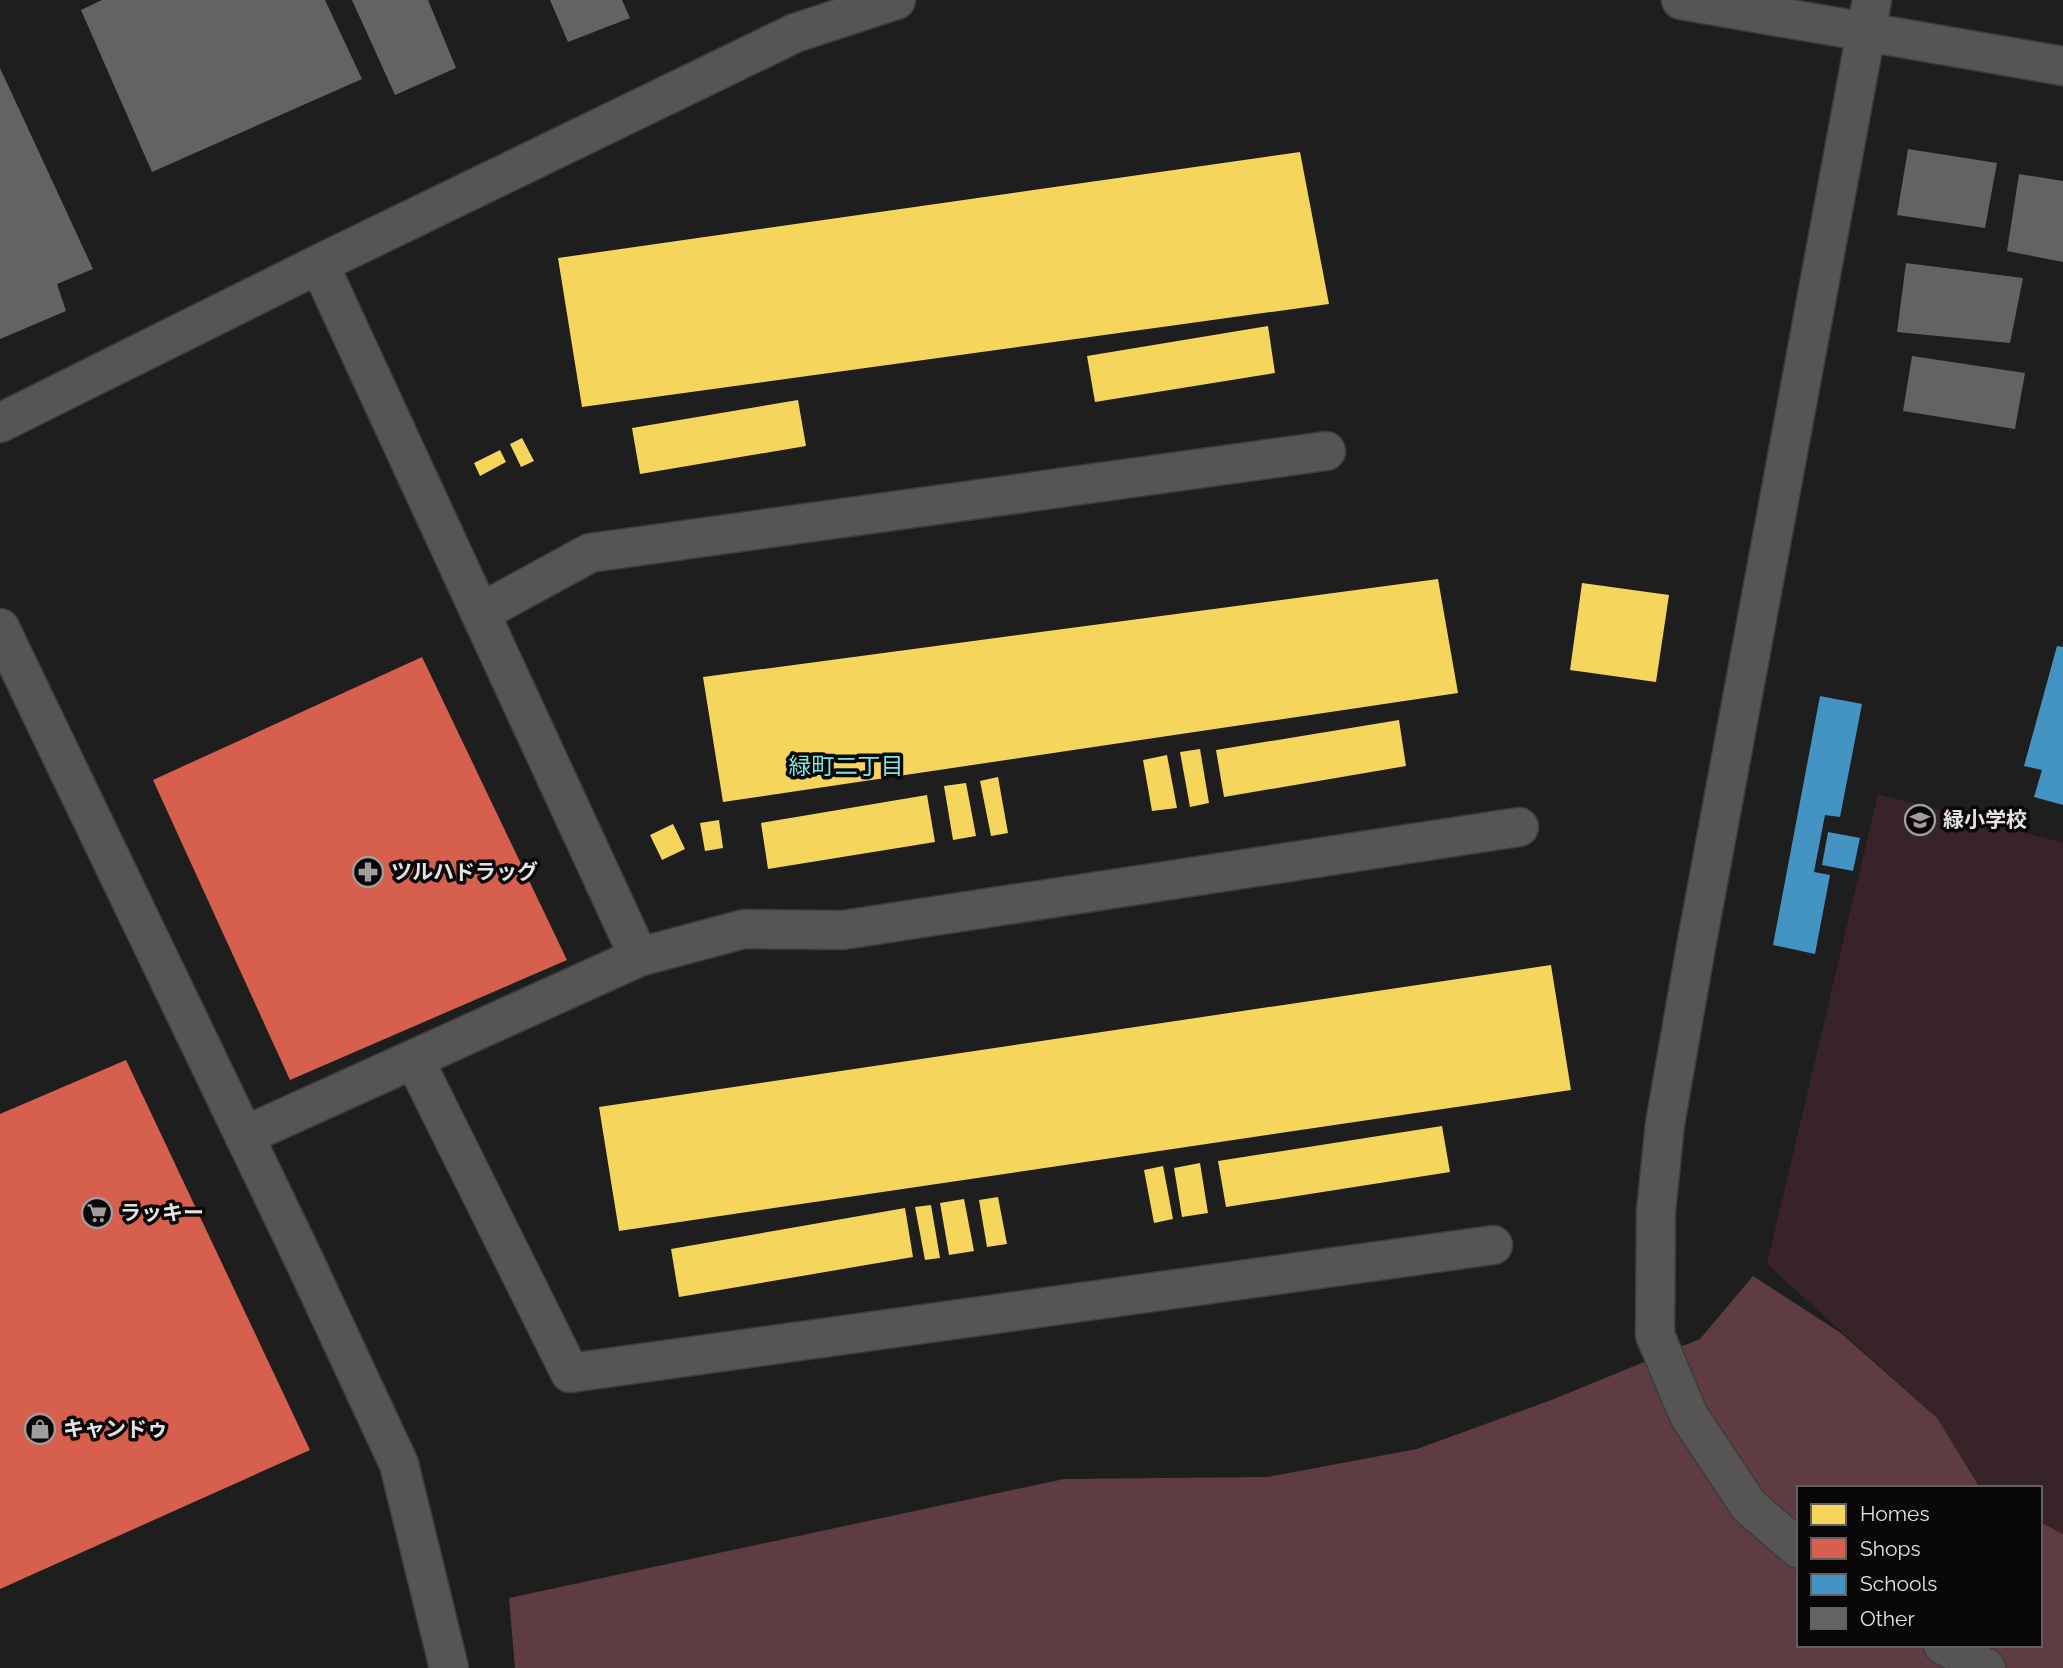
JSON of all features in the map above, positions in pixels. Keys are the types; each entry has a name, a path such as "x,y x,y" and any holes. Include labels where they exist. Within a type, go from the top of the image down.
{"street":[{"path":"0,423 319,264 795,33 896,0"},
{"path":"1681,0 1869,16 2063,66"},
{"path":"1797,1547 1749,1506 1689,1416 1679,1393 1655,1335 1656,1211 1665,1124 1693,965 1869,16"},
{"path":"319,264 639,957"},
{"path":"480,613 590,553 1326,451"},
{"path":"0,628 399,1464 449,1668"},
{"path":"244,1136 639,957 744,929 843,930 1519,827"},
{"path":"414,1059 570,1373 1493,1245"},
{"path":"1947,1647 1986,1668"}],"shaded area":[{"path":"1878,794 2063,843 2063,1534 2042,1523 2042,1486 1979,1486 1937,1418 1767,1264"},
{"path":"1753,1276 1841,1333 1937,1418 1979,1486 1797,1486 1797,1647 2042,1647 2042,1523 2063,1534 2063,1668 515,1668 509,1598 1064,1479 1268,1477 1417,1449 1554,1399 1700,1339"}],"building: Homes":[{"path":"1300,152 1329,304 582,407 558,258"},
{"path":"1268,326 1275,373 1095,402 1087,356"},
{"path":"798,400 806,446 640,474 632,428"},
{"path":"522,438 534,461 521,467 510,444"},
{"path":"500,450 506,462 480,476 474,463"},
{"path":"1438,579 1458,693 723,802 703,677"},
{"path":"1582,583 1669,595 1656,682 1570,670"},
{"path":"1399,720 1406,766 1224,797 1216,750"},
{"path":"1200,749 1209,803 1190,807 1180,752"},
{"path":"1167,755 1177,808 1152,811 1143,760"},
{"path":"998,777 1008,833 991,836 980,781"},
{"path":"966,783 976,836 953,840 944,786"},
{"path":"927,795 935,842 768,869 761,823"},
{"path":"719,820 723,848 705,851 700,823"},
{"path":"673,824 685,849 662,860 650,835"},
{"path":"1551,965 1571,1090 619,1231 599,1107"},
{"path":"1442,1126 1450,1172 1226,1207 1218,1161"},
{"path":"1200,1163 1208,1213 1182,1217 1174,1168"},
{"path":"1163,1166 1173,1219 1154,1223 1144,1170"},
{"path":"998,1197 1007,1244 987,1247 979,1200"},
{"path":"964,1199 974,1251 949,1255 940,1203"},
{"path":"931,1205 940,1258 925,1260 915,1207"},
{"path":"905,1208 913,1257 679,1297 671,1249"}],"building: Shops":[{"path":"422,657 567,960 290,1080 153,780"},
{"path":"126,1060 310,1450 0,1589 0,1114"}],"building: Schools":[{"path":"2057,646 2063,647 2063,805 2034,797 2042,770 2024,766"},
{"path":"1820,696 1862,704 1840,817 1825,815 1814,872 1830,875 1815,954 1773,945"},
{"path":"1828,832 1860,838 1853,871 1822,865"}],"building: Other":[{"path":"102,0 325,0 362,79 152,172 81,10"},
{"path":"352,0 428,0 456,68 395,95"},
{"path":"550,0 622,0 630,18 568,42"},
{"path":"0,68 93,269 57,284 66,311 0,339"},
{"path":"1908,149 1997,163 1985,228 1897,215"},
{"path":"2019,174 2063,181 2063,262 2007,251"},
{"path":"1906,263 2023,278 2010,343 1897,332"},
{"path":"1912,356 2025,373 2015,429 1903,411"}],"place":[{"name":"緑小学校","path":"1920,820"},
{"name":"ツルハドラッグ","path":"368,872"},
{"name":"ラッキー","path":"97,1213"},
{"name":"キャンドゥ","path":"40,1429"}],"district":[{"name":"緑町二丁目","path":"846,766"}]}
